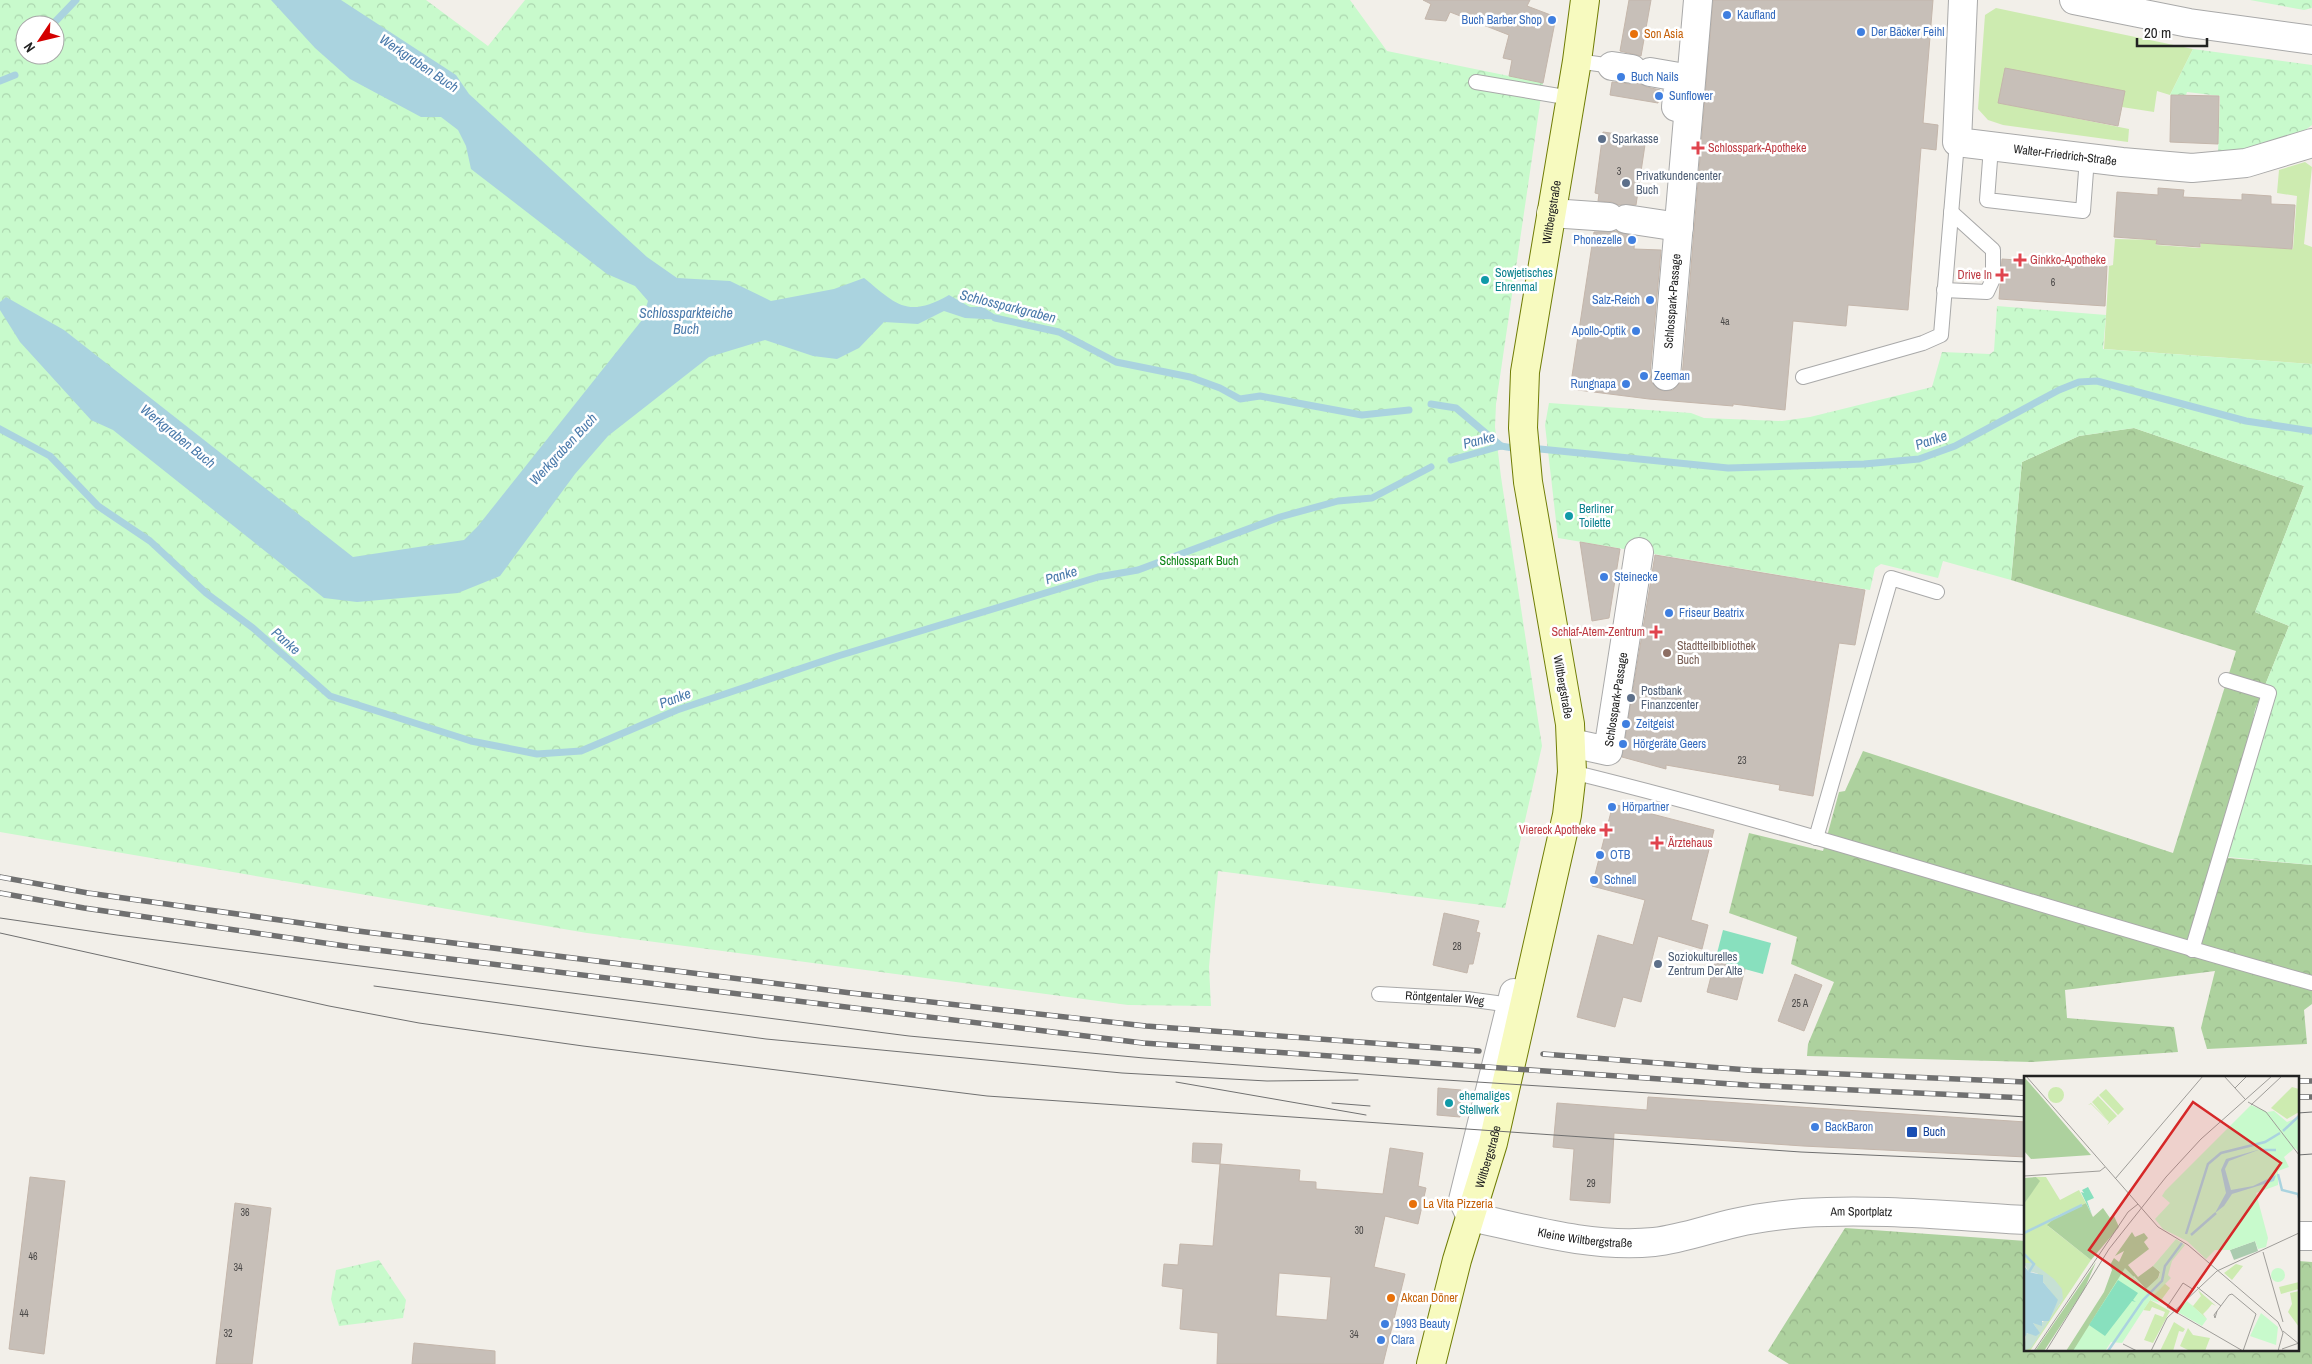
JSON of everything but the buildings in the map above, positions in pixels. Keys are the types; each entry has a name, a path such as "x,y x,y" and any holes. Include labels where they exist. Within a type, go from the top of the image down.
{"main road":[{"name":"Wiltbergstraße","path":"1431,1364 1457,1260 1493,1144 1521,1011 1558,858 1567,815 1572,772 1570,724 1535,528 1523,428 1525,372 1577,61 1585,0"}],"street":[{"name":"Schlosspark-Passage","path":"1666,376 1698,0"},
{"path":"1957,142 1963,0"},
{"path":"2074,0 2189,23 2312,40"},
{"path":"1631,69 1679,76 1676,108 1689,109"},
{"name":"Walter-Friedrich-Straße","path":"1957,142 2157,166 2222,166 2246,163 2312,142"},
{"path":"1551,213 1618,218 1679,227"},
{"name":"Schlosspark-Passage","path":"1571,743 1608,751 1639,552"},
{"path":"1471,1218 1463,1200 1540,881 1558,858"},
{"name":"Am Sportplatz","path":"1698,1233 1770,1216 1852,1210 2024,1220"},
{"name":"Kleine Wiltbergstraße","path":"1471,1218 1600,1242 1656,1242 1698,1233"}],"lane":[{"path":"1577,61 1631,69"},
{"path":"1476,82 1571,98"},
{"path":"1803,377 1923,343 1941,335 1957,142"},
{"path":"1991,147 1987,200 2083,211 2087,158"},
{"path":"1944,290 1987,292 1993,279 1994,250 1951,212"},
{"path":"1816,838 1891,578 1937,592"},
{"path":"2192,950 2269,693 2226,680"},
{"path":"1572,772 1892,859 2192,950 2312,983"},
{"name":"Röntgentaler Weg","path":"1379,994 1467,999 1511,1005"}],"green space":[{"name":"Schlosspark Buch","path":"0,0 426,0 488,46 525,0 1350,0 1387,51 1543,83 1496,404 1495,427 1501,477 1542,746 1505,908 1218,871 1209,967 1211,1006 1128,1005 587,933 0,832"},
{"path":"2250,0 2312,0 2312,8 2304,10"},
{"path":"1996,8 2193,49 2170,95 2157,91 2154,112 2122,107 2124,91 2005,69 1999,103 2129,129 2128,142 2003,125 1988,120 1978,109 1985,15"},
{"path":"2193,49 2312,65 2312,125 2291,138 2268,146 2218,154 2220,96 2187,92 2186,95 2170,95"},
{"path":"2305,162 2312,167 2304,244 2312,247 2312,364 2104,349 2109,266 2113,265 2115,239 2156,240 2156,245 2200,248 2201,243 2293,249 2297,196 2277,193 2279,170"},
{"path":"1997,306 2106,315 2103,349 2312,364 2312,865 2228,857 2255,710 2289,626 2255,612 2304,486 2134,428 2079,436 2022,462 2011,580 1943,561 1938,578 1881,564 1875,568 1870,590 1558,538 1545,425 1549,403 1691,413 1704,418 1782,421 1810,417 1932,387 1942,352 1990,354 1994,351"},
{"path":"2134,428 2304,486 2255,612 2289,626 2255,710 2228,858 2312,865 2312,1004 2304,1010 2307,1044 2207,1049 2201,1028 2215,971 2065,990 2067,1018 2174,1027 2178,1052 2032,1062 1807,1056 1808,1044 1834,982 1791,964 1797,937 1729,913 1749,833 1823,851 1839,792 1845,791 1863,751 2173,853 2236,651 2011,580 2022,462 2079,436"},
{"path":"1723,930 1771,943 1763,974 1715,961"},
{"path":"1845,1228 2024,1241 2024,1352 2300,1352 2300,1261 2312,1262 2312,1364 1789,1364 1768,1351"},
{"path":"379,1260 406,1300 403,1318 339,1326 331,1299 336,1270"}],"water":[{"name":"Schlossparkteiche Buch","path":"271,0 341,0 456,75 469,94 647,257 677,278 730,281 771,301 834,289 864,278 885,295 903,305 912,307 922,306 949,295 970,307 983,307 1003,320 965,318 944,311 918,324 884,322 859,348 837,359 813,356 765,340 709,357 608,436 575,474 500,576 458,593 357,602 324,598 113,430 91,420 20,342 0,310 0,302 6,297 64,330 353,557 464,540 478,526 642,320 648,301 635,286 607,274 471,169 466,146 458,130 441,117 421,117 350,79 315,48"}],"waterway":[{"name":"Werkgraben Buch","path":"62,15 76,0"},
{"name":"Werkgraben Buch","path":"0,81 15,75"},
{"name":"Schlossparkgraben","path":"995,318 1059,332 1116,362 1190,377 1220,388 1240,399 1260,396 1362,415 1409,410"},
{"name":"Panke","path":"1540,449 1728,468 1864,464 1919,459 1955,446 2059,390 2079,382 2097,381 2246,421 2312,431"},
{"name":"Schlossparkgraben","path":"1431,404 1456,408 1501,446"},
{"name":"Panke","path":"0,429 50,456 98,506 150,541 206,593 253,628 330,696 471,741 537,754 581,751 677,710 838,656 1098,577 1138,570 1280,517 1338,501 1372,498 1431,467"},
{"name":"Panke","path":"1451,460 1501,446 1513,448"}],"tram line":[{"path":"0,918 117,935 909,1036 1144,1058 1430,1079 2024,1117"},
{"path":"0,933 329,1006 419,1023 583,1046 987,1096 1801,1152 2024,1162"},
{"path":"374,986 766,1039 1122,1073 1267,1081 1358,1080"},
{"path":"1176,1082 1366,1115"},
{"path":"1332,1103 1370,1106"},
{"path":"2300,1113 2312,1112"},
{"path":"2300,1155 2312,1154"}],"railway":[{"path":"0,877 88,893 358,931 851,993 1146,1026 1479,1051"},
{"path":"0,893 84,908 352,947 1143,1043 1746,1085 2024,1098"},
{"path":"1543,1054 1748,1070 2024,1082"},
{"path":"2300,1081 2312,1081"},
{"path":"2300,1097 2312,1097"}],"place":[{"name":"Kaufland","path":"1727,15"},
{"name":"Buch Barber Shop","path":"1552,20"},
{"name":"Der Bäcker Feihl","path":"1861,32"},
{"name":"Son Asia","path":"1634,34"},
{"name":"Buch Nails","path":"1621,77"},
{"name":"Sunflower","path":"1659,96"},
{"name":"Sparkasse","path":"1602,139"},
{"name":"Schlosspark-Apotheke","path":"1698,148"},
{"name":"Privatkundencenter Buch","path":"1626,183"},
{"name":"Phonezelle","path":"1632,240"},
{"name":"Ginkko-Apotheke","path":"2020,260"},
{"name":"Drive In","path":"2002,275"},
{"name":"Sowjetisches Ehrenmal","path":"1485,280"},
{"name":"Salz-Reich","path":"1650,300"},
{"name":"Apollo-Optik","path":"1636,331"},
{"name":"Zeeman","path":"1644,376"},
{"name":"Rungnapa","path":"1626,384"},
{"name":"Berliner Toilette","path":"1569,516"},
{"name":"Steinecke","path":"1604,577"},
{"name":"Friseur Beatrix","path":"1669,613"},
{"name":"Schlaf-Atem-Zentrum","path":"1656,632"},
{"name":"Stadtteilbibliothek Buch","path":"1667,653"},
{"name":"Postbank Finanzcenter","path":"1631,698"},
{"name":"Zeitgeist","path":"1626,724"},
{"name":"Hörgeräte Geers","path":"1623,744"},
{"name":"Hörpartner","path":"1612,807"},
{"name":"Viereck Apotheke","path":"1606,830"},
{"name":"Ärztehaus","path":"1657,843"},
{"name":"OTB","path":"1600,855"},
{"name":"Schnell","path":"1594,880"},
{"name":"Soziokulturelles Zentrum Der Alte","path":"1658,964"},
{"name":"ehemaliges Stellwerk","path":"1449,1103"},
{"name":"BackBaron","path":"1815,1127"},
{"name":"Buch","path":"1912,1132"},
{"name":"La Vita Pizzeria","path":"1413,1204"},
{"name":"Akcan Döner","path":"1391,1298"},
{"name":"1993 Beauty","path":"1385,1324"},
{"name":"Clara","path":"1381,1340"}]}
